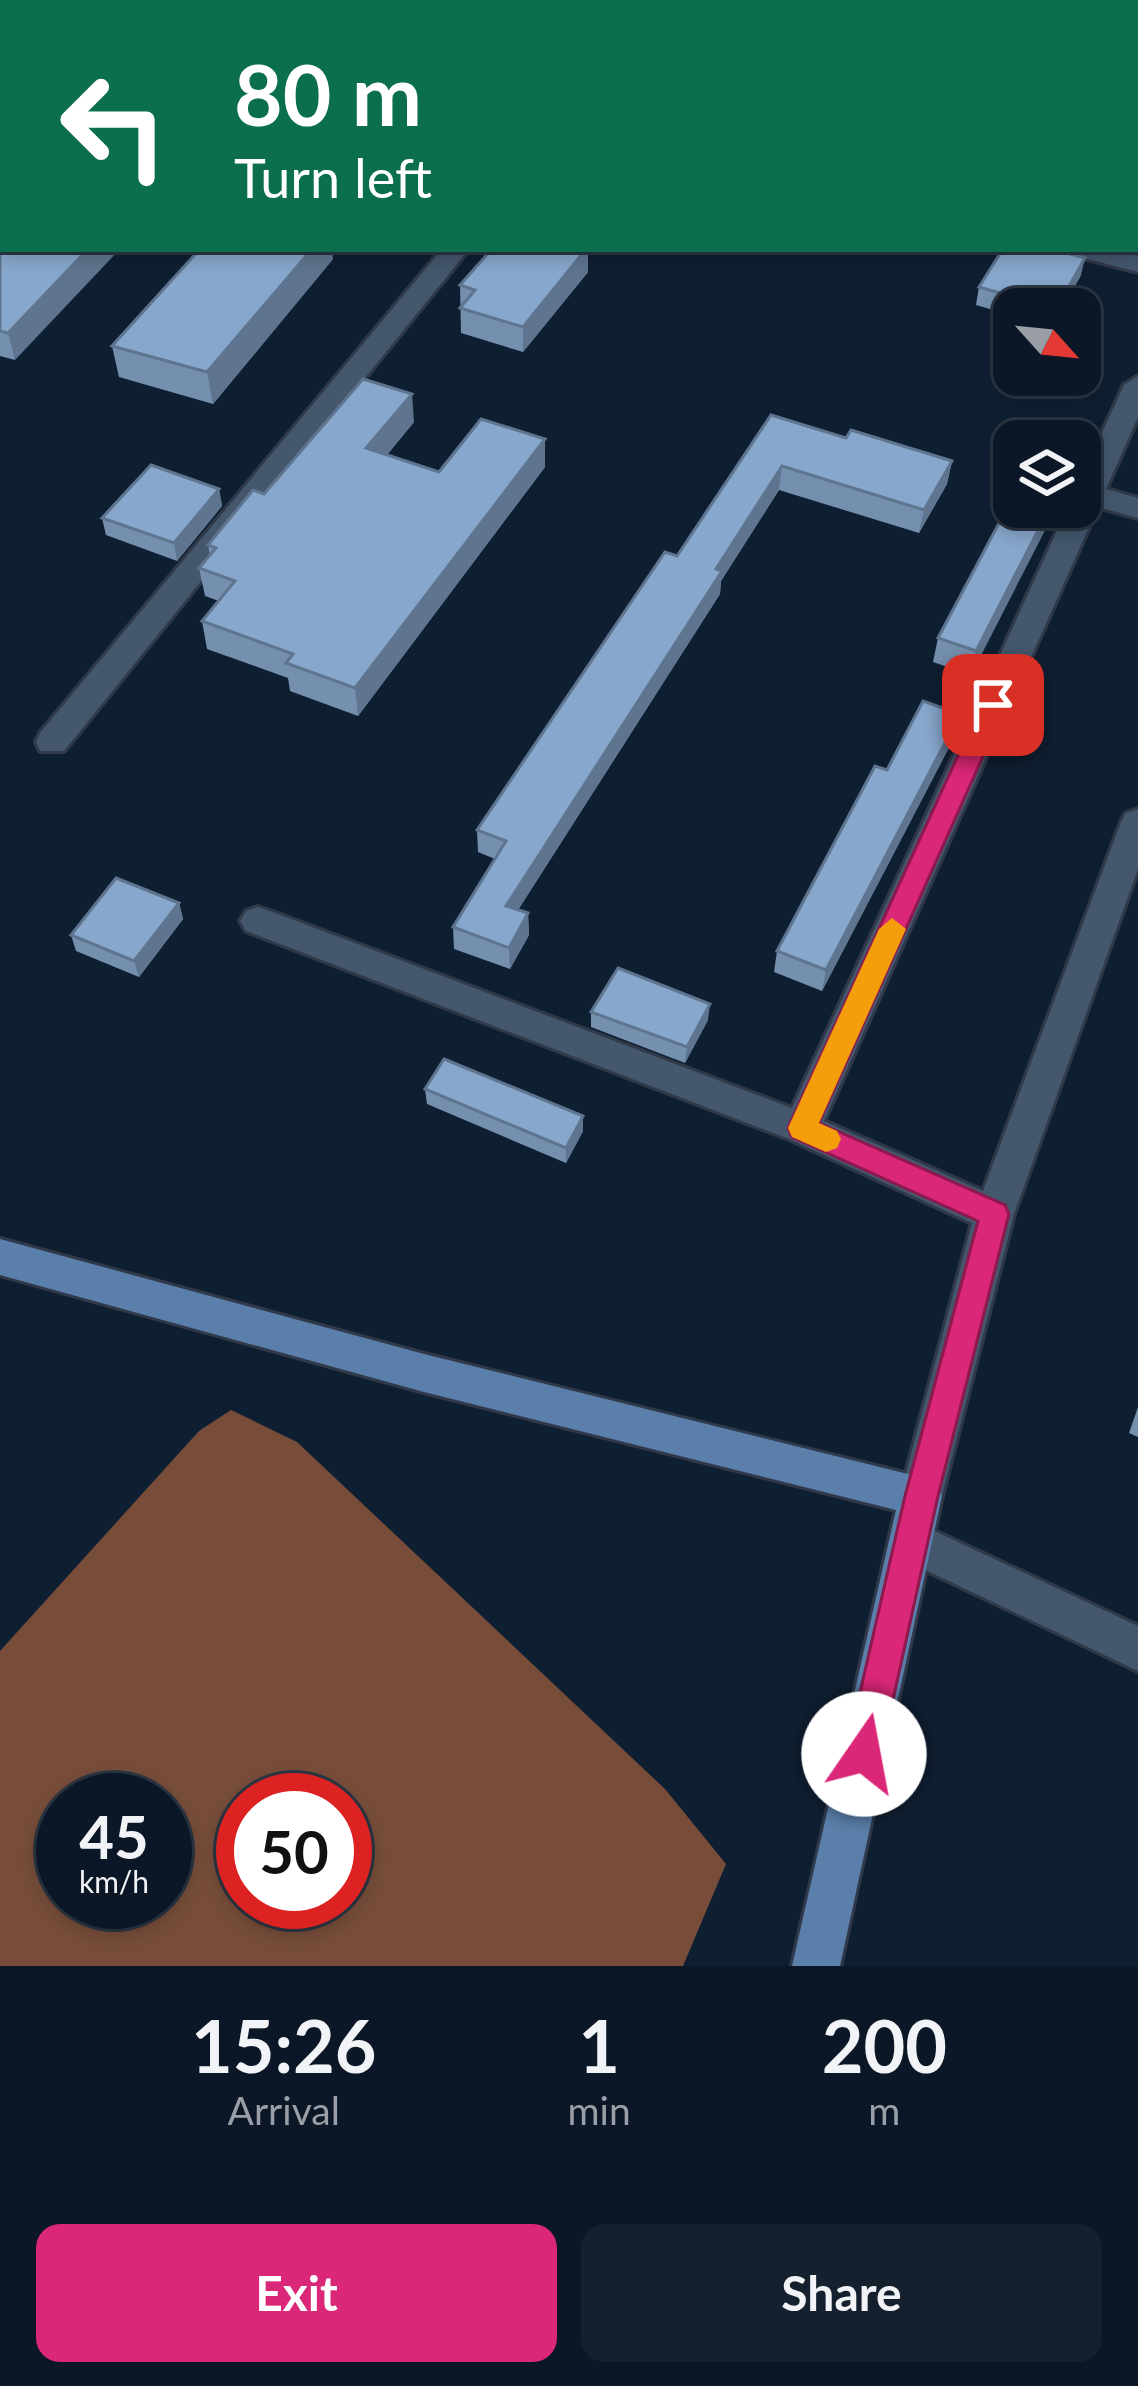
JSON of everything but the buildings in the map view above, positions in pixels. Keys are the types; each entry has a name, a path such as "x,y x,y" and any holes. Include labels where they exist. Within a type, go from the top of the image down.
{"main road":[{"path":"0,1257 424,1373 921,1496 816,1966"}],"street":[{"path":"52,742 454,252"},
{"path":"1092,252 1138,264"},
{"path":"1101,467 1138,385"},
{"path":"1101,497 1138,508"},
{"path":"802,1128 1074,528"},
{"path":"921,1496 994,1214 1138,821"},
{"path":"258,920 802,1128 994,1214"},
{"path":"911,1541 1138,1649"}],"shaded area":[{"path":"231,1410 297,1442 665,1789 726,1864 683,1966 0,1966 0,1651 199,1431"}],"slow traffic":[{"path":"826,1139 802,1128 892,929"}],"route":[{"path":"864,1754 921,1496 994,1214 802,1128 993,705"}]}
